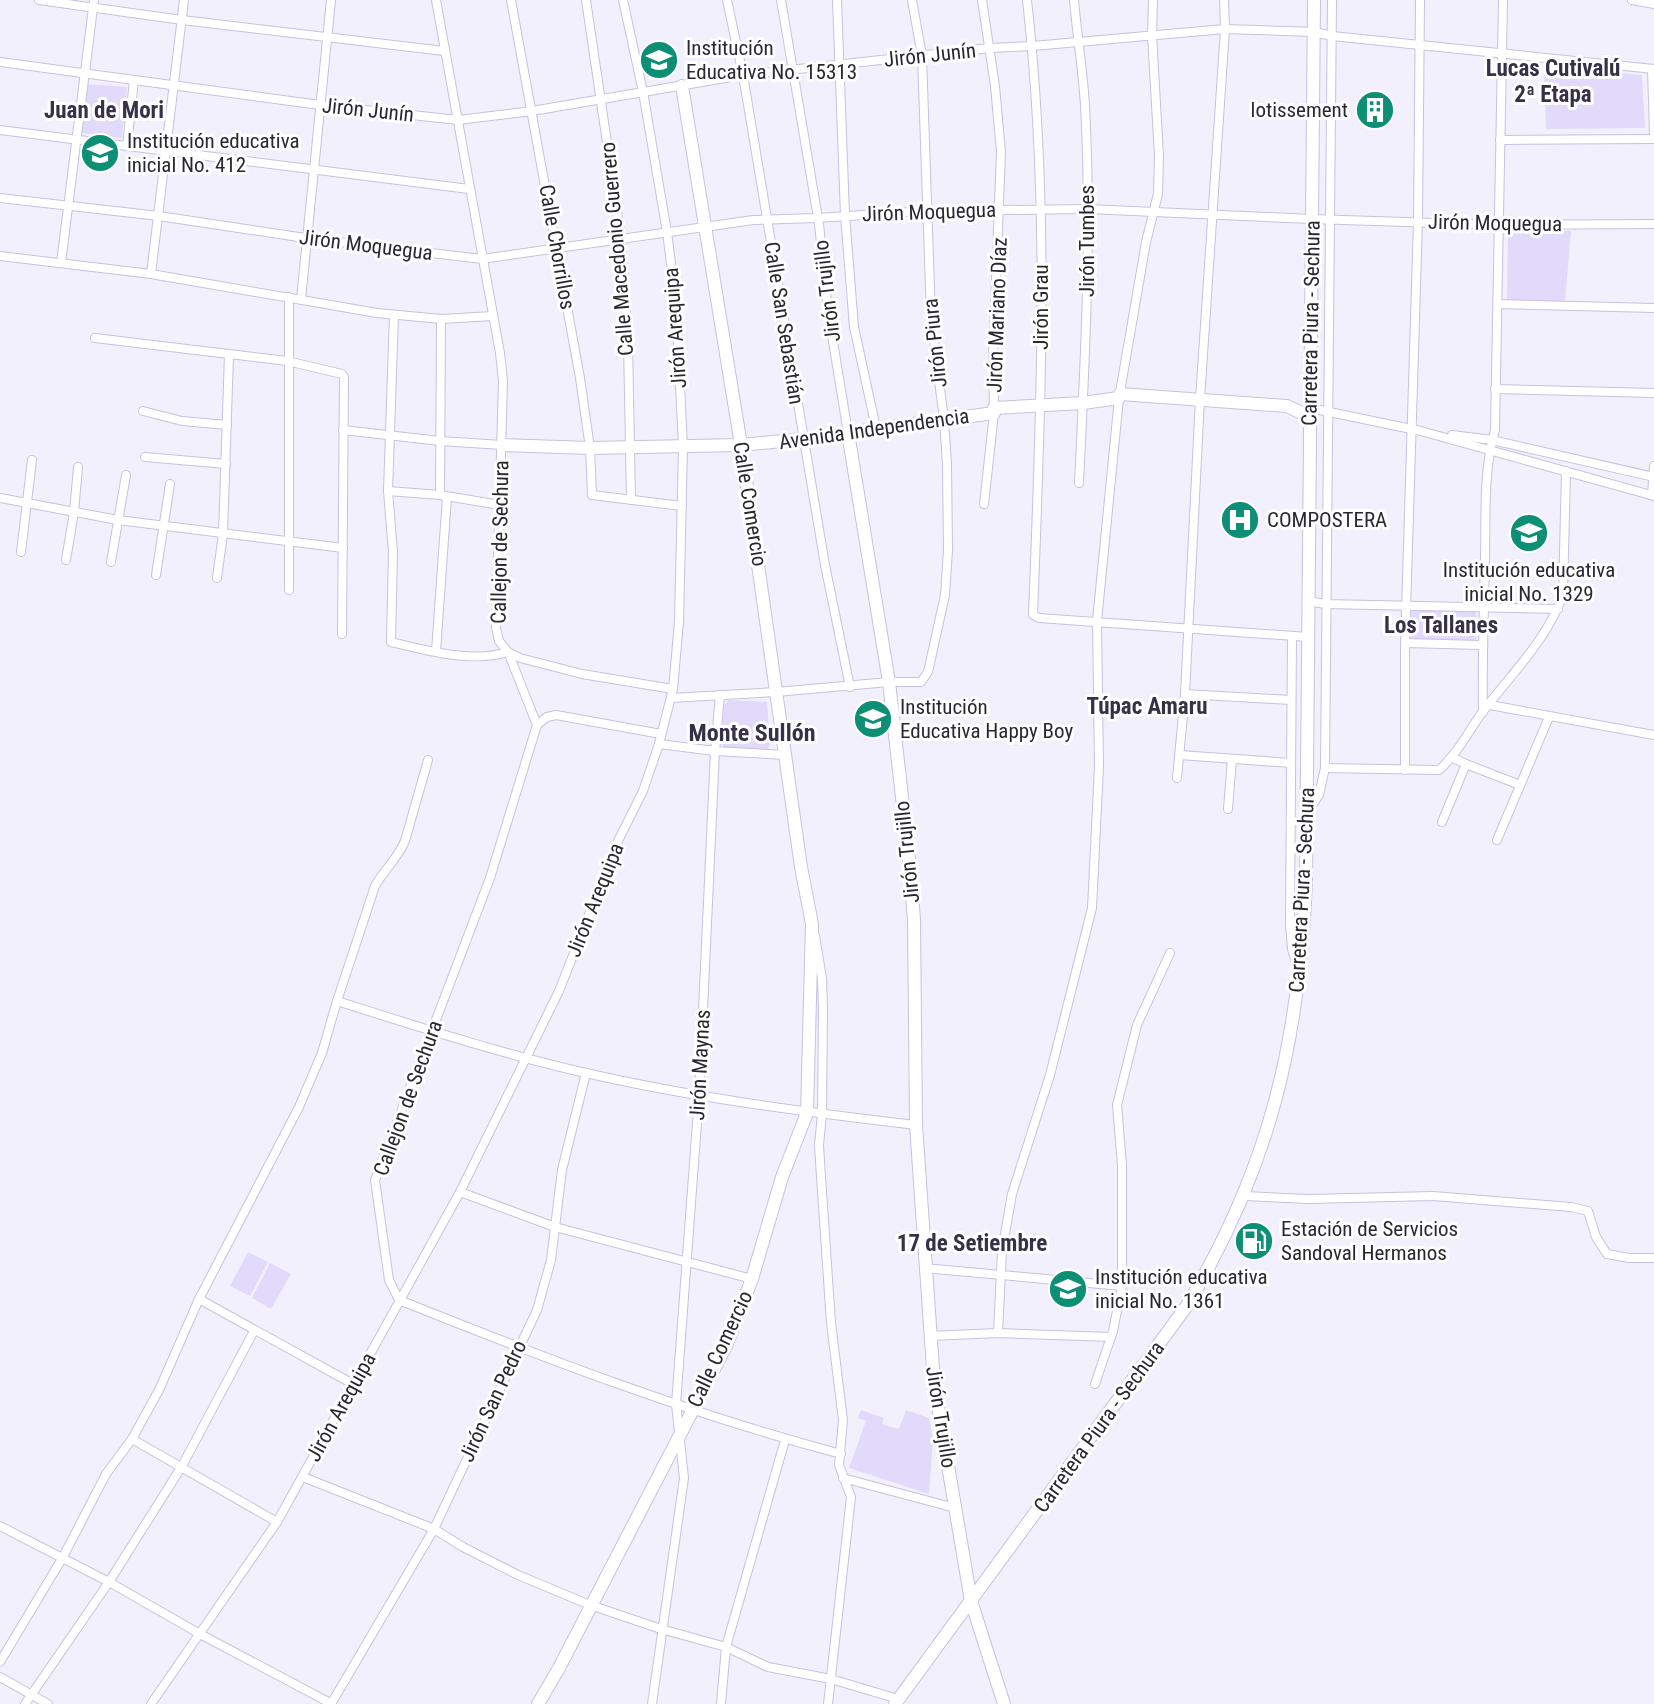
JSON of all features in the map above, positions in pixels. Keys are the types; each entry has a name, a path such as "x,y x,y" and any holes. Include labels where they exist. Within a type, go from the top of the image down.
{"street":[{"path":"39,0 94,4 182,20 444,51"},
{"path":"151,274 184,0"},
{"path":"301,299 305,238 331,0"},
{"name":"Callejon de Sechura","path":"399,1300 389,1280 375,1180 490,878 537,724 508,652 499,641 496,628 503,381 436,0"},
{"name":"Calle Chorrillos","path":"511,0 574,343 590,448 592,495 631,500"},
{"name":"Calle Macedonio Guerrero","path":"586,0 621,238 628,342 631,500"},
{"name":"Jirón Arequipa","path":"151,1704 277,1522 460,1192 559,991 619,839 643,790 659,744 672,693 679,622 683,447 676,303 667,232 643,92 623,0"},
{"name":"Calle San Sebastián","path":"727,0 743,75 825,565 850,687"},
{"name":"Jirón Trujillo","path":"781,0 817,218 828,312 889,682 910,868 914,920 916,1125 924,1269 938,1414 971,1601 1004,1704"},
{"path":"836,0 845,215 854,327 876,428"},
{"name":"Jirón Piura","path":"889,682 921,682 928,672 945,595 948,550 944,420 931,317 922,56 912,0"},
{"name":"Jirón Mariano Díaz","path":"982,0 1001,152 993,357 994,410 984,504"},
{"name":"Jirón Grau","path":"1027,0 1033,47 1042,209 1041,406 1033,615 1039,618 1097,621"},
{"name":"Jirón Tumbes","path":"1074,0 1085,103 1088,209 1079,483"},
{"path":"998,1333 999,1275 1012,1194 1050,1075 1092,908 1099,767 1097,621 1120,396 1146,242 1158,194 1153,0"},
{"path":"1177,778 1189,628 1200,399 1225,29 1224,0"},
{"name":"Carretera Piura - Sechura","path":"896,1702 1186,1307 1244,1196 1283,1079 1300,975 1306,883 1314,0"},
{"path":"1307,812 1318,795 1325,768 1332,0"},
{"path":"1405,771 1405,643 1418,222 1420,0"},
{"path":"1486,708 1481,645 1485,607 1489,449 1495,430 1503,0"},
{"path":"1632,0 1654,4"},
{"path":"61,263 94,4"},
{"name":"Jirón Junín","path":"0,62 320,105 458,120 532,111 743,75 990,48 1033,47 1225,29 1314,32 1420,46 1653,69"},
{"path":"1500,140 1654,137 1653,69"},
{"path":"127,146 134,80"},
{"name":"Calle Comercio","path":"682,86 741,445 801,867 819,948 822,978 820,1145 823,1204 831,1323 844,1420 839,1465 851,1497 828,1704"},
{"path":"0,130 469,189"},
{"name":"Jirón Moquegua","path":"0,198 159,216 305,238 482,259 767,219 926,211 1154,210 1331,220 1499,225 1654,224"},
{"path":"0,256 151,274 394,314 441,319 493,316"},
{"path":"289,297 289,590"},
{"path":"1498,304 1654,308"},
{"path":"394,314 388,491 393,552 391,642 488,657 508,652 520,658 582,674 672,693 720,695 889,682"},
{"path":"436,651 443,496 440,441 441,319"},
{"path":"95,338 287,361 342,374 342,634"},
{"path":"217,578 223,534 229,355"},
{"path":"1495,389 1654,393"},
{"name":"Avenida Independencia","path":"502,446 590,448 741,445 944,420 994,410 1083,403 1120,396 1310,407"},
{"path":"1310,407 1411,428 1653,494 1654,466"},
{"path":"143,411 182,421 227,425"},
{"path":"343,429 502,446"},
{"path":"1422,431 1492,440 1653,479"},
{"path":"145,457 226,464"},
{"path":"21,552 32,460"},
{"path":"66,560 78,467"},
{"path":"1325,768 1439,770 1453,758 1486,708 1531,653 1558,609 1563,594 1566,471"},
{"path":"111,562 126,475"},
{"path":"156,575 170,484"},
{"path":"388,491 500,505"},
{"path":"0,498 118,520 343,548"},
{"path":"631,500 682,506"},
{"path":"1308,601 1327,604 1558,609"},
{"path":"1097,621 1308,637"},
{"path":"1292,636 1290,924 1292,949 1300,975"},
{"path":"1405,643 1481,645"},
{"path":"1185,694 1291,700"},
{"name":"Jirón Maynas","path":"652,1704 684,1478 676,1404 699,1096 720,695"},
{"path":"1486,708 1654,735"},
{"path":"537,724 556,715 661,734"},
{"path":"1497,840 1549,716"},
{"path":"659,744 715,751 786,755"},
{"path":"1180,755 1291,763"},
{"path":"1453,758 1520,785"},
{"path":"1228,809 1232,759"},
{"path":"0,1662 62,1557 106,1474 132,1439 159,1390 199,1299 299,1107 322,1053 375,886 405,841 428,760"},
{"path":"1442,822 1466,764"},
{"name":"Calle Comercio","path":"538,1704 726,1346 752,1279 782,1177 807,1113 809,947 812,924"},
{"path":"1096,1384 1111,1337 1122,1286 1122,1150 1117,1105 1137,1025 1170,953"},
{"path":"337,1001 433,1031 586,1073 699,1096 807,1113 916,1125"},
{"name":"Jirón San Pedro","path":"329,1703 433,1529 537,1310 551,1260 562,1170 586,1073"},
{"path":"460,1192 555,1227 752,1279"},
{"path":"1244,1196 1308,1199 1433,1196 1571,1207 1588,1211 1596,1237 1606,1254 1654,1258"},
{"path":"924,1269 1122,1286"},
{"path":"199,1299 354,1384"},
{"path":"399,1300 518,1347 676,1404 785,1440 841,1454"},
{"path":"25,1704 108,1582 182,1466 254,1331"},
{"path":"930,1336 998,1333 1111,1337"},
{"path":"132,1439 277,1522"},
{"path":"721,1704 726,1647 785,1440"},
{"path":"303,1477 433,1529 518,1576 590,1605 726,1647 768,1667 831,1679 896,1702"},
{"path":"843,1478 955,1508"},
{"path":"0,1525 329,1703"},
{"path":"0,1677 48,1704"}],"shaded area":[{"path":"1544,66 1642,75 1645,128 1546,129"},
{"path":"86,84 127,87 122,138 80,133"},
{"path":"1508,229 1571,231 1565,302 1507,302"},
{"path":"1411,607 1476,609 1476,641 1411,640"},
{"path":"728,700 767,702 770,745 767,750 727,749 721,744 724,706"},
{"path":"248,1252 268,1262 250,1296 230,1286"},
{"path":"270,1263 291,1274 271,1309 252,1298"},
{"path":"861,1410 884,1418 882,1424 899,1429 906,1410 929,1418 933,1439 929,1494 849,1468 866,1421 858,1418"}],"place":[{"name":"Institución Educativa No. 15313","path":"659,60"},
{"name":"lotissement","path":"1375,110"},
{"name":"Institución educativa inicial No. 412","path":"100,153"},
{"name":"COMPOSTERA","path":"1240,520"},
{"name":"Institución educativa inicial No. 1329","path":"1529,533"},
{"name":"Institución Educativa Happy Boy","path":"873,719"},
{"name":"Estación de Servicios Sandoval Hermanos","path":"1254,1241"},
{"name":"Institución educativa inicial No. 1361","path":"1068,1289"}],"district":[{"name":"Lucas Cutivalú 2ª Etapa","path":"1553,81"},
{"name":"Juan de Mori","path":"104,110"},
{"name":"Los Tallanes","path":"1441,625"},
{"name":"Túpac Amaru","path":"1147,706"},
{"name":"Monte Sullón","path":"752,733"},
{"name":"17 de Setiembre","path":"972,1243"}]}
